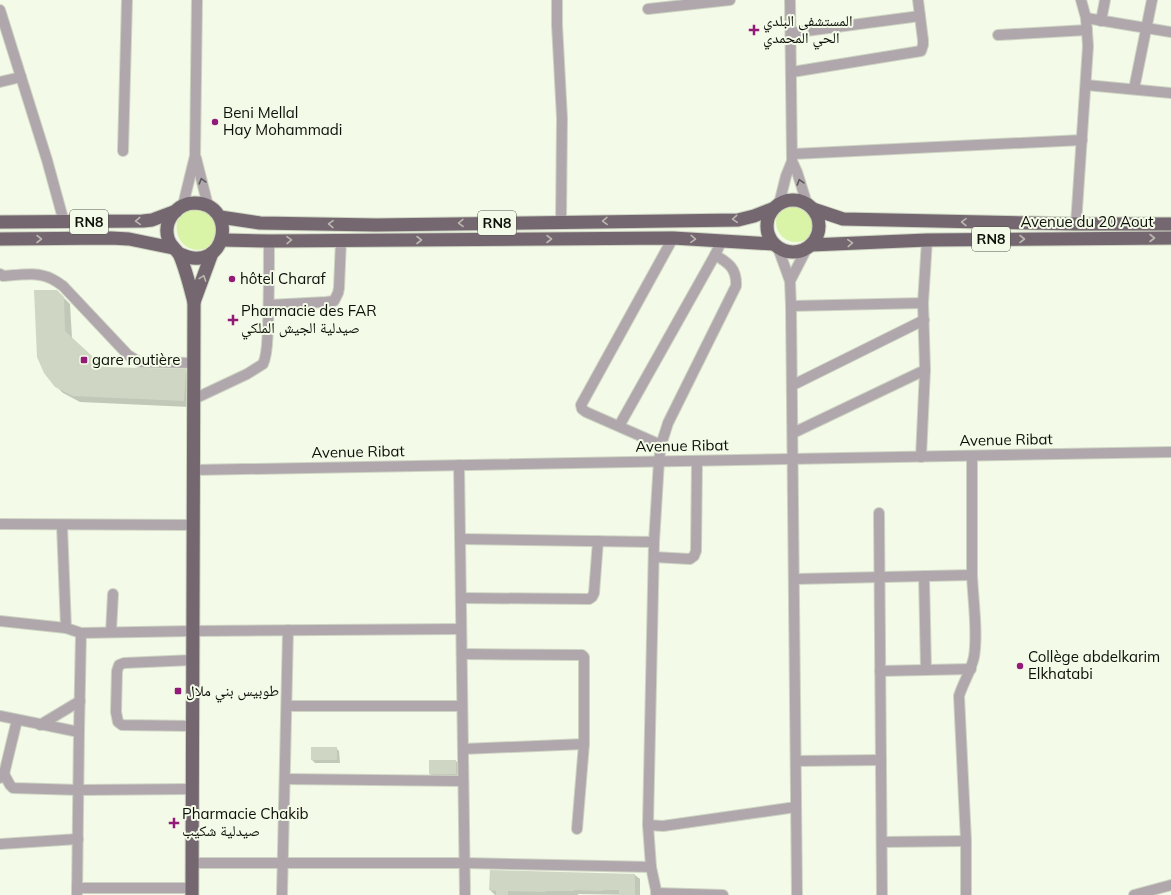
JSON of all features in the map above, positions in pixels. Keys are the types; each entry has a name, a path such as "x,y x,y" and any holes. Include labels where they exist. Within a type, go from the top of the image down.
{"main road":[{"name":"RN8","path":"220,217 260,223 376,225 738,220 754,216 785,201 800,201 810,206"},
{"name":"RN8","path":"0,222 143,221 152,220 189,203 208,206"},
{"path":"194,302 212,253 222,240 223,232 220,217 208,206"},
{"name":"Avenue du 20 Aout","path":"810,206 843,219 1076,224 1171,224"},
{"path":"809,247 818,234 819,227 817,214 810,206"},
{"path":"775,207 769,214 766,224 768,234 776,246"},
{"path":"179,208 170,219 167,229 168,239 176,251 194,302 192,891"},
{"name":"RN8","path":"0,239 111,238 128,240 176,251 187,258 196,259 212,253"},
{"name":"RN8","path":"222,240 269,241 673,238 722,240 776,246 789,252 801,251 809,247"},
{"name":"Avenue du 20 Aout","path":"809,247 927,240 1171,238"}],"street":[{"path":"123,151 127,0"},
{"path":"197,0 195,156 208,206"},
{"path":"557,0 562,118 561,222"},
{"path":"648,9 678,3 730,0"},
{"path":"775,207 792,158 790,0"},
{"path":"792,72 921,51 923,45 918,0"},
{"path":"1076,224 1088,46 1086,18 1081,0"},
{"path":"1101,21 1105,0"},
{"path":"1134,89 1152,0"},
{"path":"0,10 2,23 48,160 64,222"},
{"path":"791,33 920,16"},
{"path":"1086,18 1171,32"},
{"path":"998,35 1086,30"},
{"path":"0,82 21,77"},
{"path":"1086,84 1171,93"},
{"path":"792,158 1082,140"},
{"path":"179,208 195,156"},
{"path":"792,158 810,206"},
{"path":"661,445 586,412 582,409 581,405 673,238"},
{"path":"269,305 334,301 339,288 342,240"},
{"path":"619,426 722,240"},
{"path":"920,457 926,370 923,303 927,240"},
{"path":"194,399 247,374 263,364 265,359 269,305 269,241"},
{"path":"776,246 790,281 791,306 795,579 797,895"},
{"path":"790,281 809,247"},
{"path":"715,255 727,262 733,268 736,286 668,423 661,445 659,461 654,542 648,825 651,867 656,894 723,895"},
{"path":"0,274 3,276 33,275 51,278 63,286 128,356 139,362 194,363"},
{"path":"791,306 923,303"},
{"path":"793,385 924,320"},
{"path":"793,433 926,370"},
{"name":"Avenue Ribat","path":"194,470 1171,452"},
{"path":"966,895 966,841 959,696 963,684 971,669 975,640 972,575 972,456"},
{"path":"654,557 690,559 694,556 696,551 697,461"},
{"path":"459,465 465,895"},
{"path":"879,513 882,895"},
{"path":"0,524 194,525"},
{"path":"62,525 66,628"},
{"path":"460,539 654,542"},
{"path":"461,598 589,599 594,593 598,541"},
{"path":"795,579 972,575"},
{"path":"924,576 926,670"},
{"path":"111,632 113,594"},
{"path":"0,621 66,628 82,633 461,629"},
{"path":"282,895 288,630"},
{"path":"82,633 77,891 192,891"},
{"path":"462,654 582,655 584,658 584,744 577,829"},
{"path":"193,660 124,663 120,665 117,671 116,712 118,722 122,725 193,726"},
{"path":"880,671 971,669"},
{"path":"40,725 80,701"},
{"path":"286,706 462,706"},
{"path":"0,716 79,732"},
{"path":"17,720 2,776 14,788 79,790 193,789"},
{"path":"463,750 584,744"},
{"path":"796,761 881,760"},
{"path":"285,779 463,781"},
{"path":"648,825 663,826 796,807"},
{"path":"0,844 78,839"},
{"path":"882,842 966,841"},
{"path":"192,863 464,864 651,867"},
{"path":"1134,895 1171,884"}],"green space":[{"path":"796,202 804,204 810,208 814,214 816,222 814,230 810,236 804,240 796,242 788,240 782,236 778,230 776,222 778,214 782,208 788,204"},
{"path":"205,206 221,228 210,247 198,250 189,248 182,243 178,236 178,219 182,213 189,208"}],"building":[{"path":"34,290 57,290 64,297 65,331 104,367 186,369 184,401 73,396 55,387 44,373 37,357"},
{"path":"311,747 337,747 337,760 311,760"},
{"path":"429,760 456,760 456,774 429,774"},
{"path":"490,870 635,874 635,895 619,895 619,890 574,890 545,892 508,891 508,895 496,895 496,891 489,890"}],"place":[{"name":"المستشفى البلدي الحي المحمدي","path":"754,30"},
{"name":"Beni Mellal Hay Mohammadi","path":"215,122"},
{"name":"hôtel Charaf","path":"232,279"},
{"name":"Pharmacie des FAR صيدلية الجيش الملكي","path":"233,320"},
{"name":"gare routière","path":"84,360"},
{"name":"Collège abdelkarim Elkhatabi","path":"1020,666"},
{"name":"طوبيس بني ملال","path":"178,691"},
{"name":"Pharmacie Chakib صيدلية شكيب","path":"174,823"}]}
